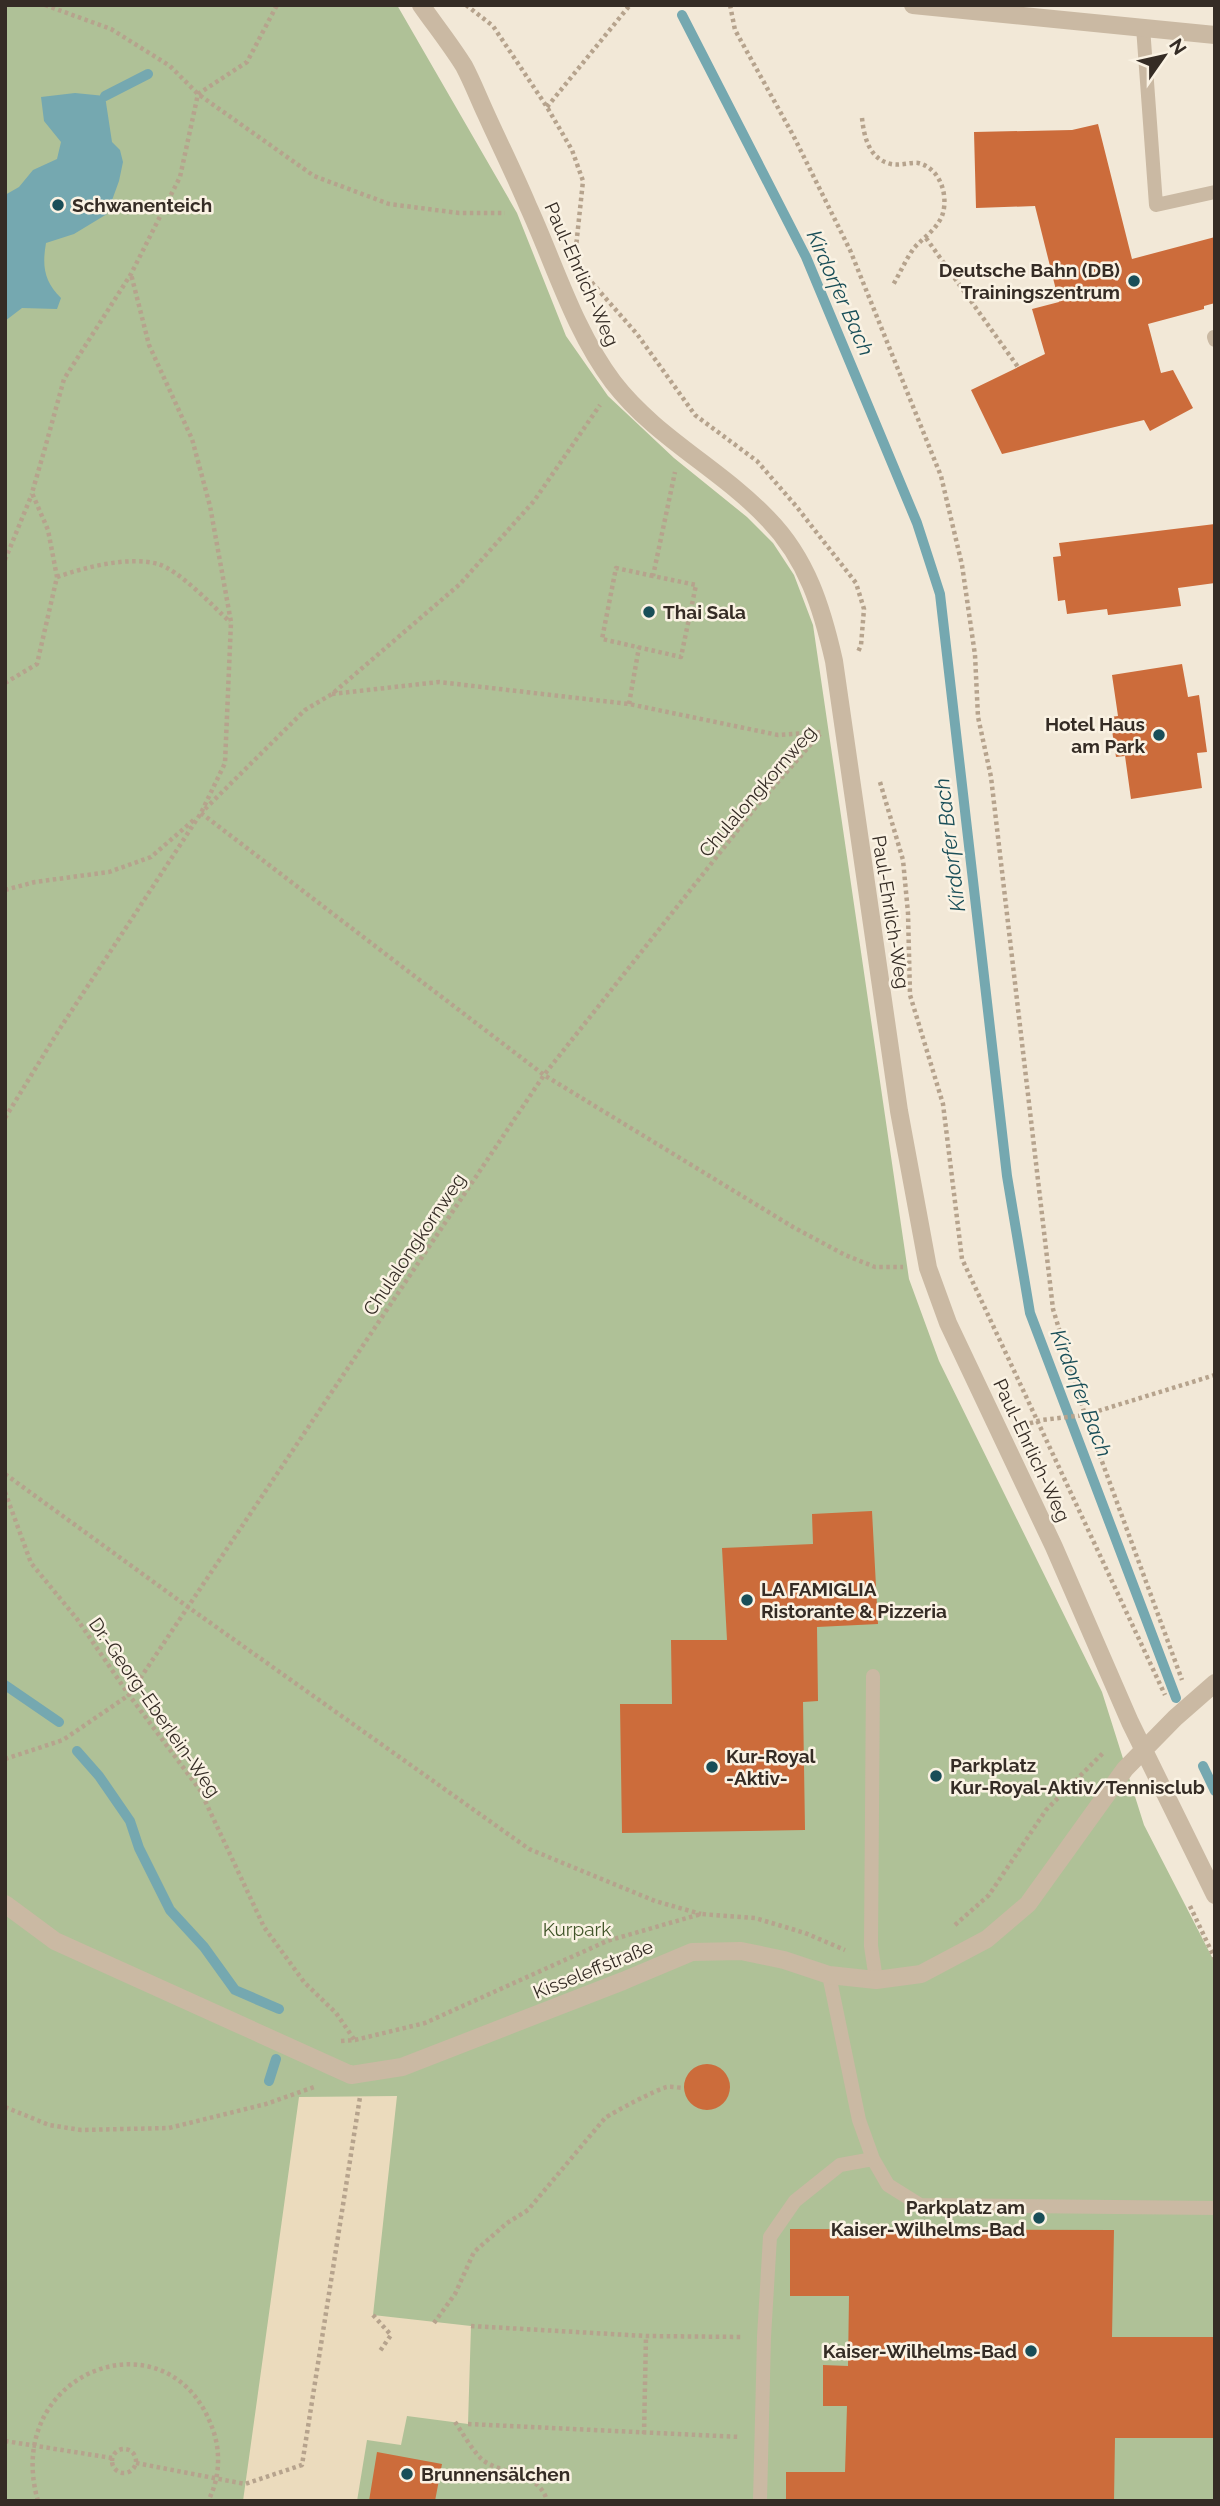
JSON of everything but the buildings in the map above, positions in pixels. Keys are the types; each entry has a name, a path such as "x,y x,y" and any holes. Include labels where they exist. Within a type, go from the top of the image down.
{"street":[{"name":"Paul-Ehrlich-Weg","path":"421,5 464,67 594,355 614,384 680,448 747,499 769,520 792,549 808,576 825,620 834,661 898,1111 928,1268 948,1323 1054,1547 1143,1751 1215,1895"},
{"path":"913,5 1215,35"},
{"name":"Kisseleffstraße","path":"351,2075 402,2067 692,1952 741,1951 784,1960 829,1975 875,1971 921,1974 988,1939 1028,1904 1125,1769 1175,1718 1215,1683"},
{"path":"5,1904 55,1941 351,2075"}],"lane":[{"path":"1143,27 1156,205 1215,192"},
{"path":"873,1676 871,1946 875,1971"},
{"path":"829,1975 859,2120 873,2159 888,2185 920,2205 1215,2208"},
{"path":"760,2501 764,2337 770,2238 795,2201 840,2165 873,2159"}],"path":[{"path":"46,5 111,29 170,66 198,94 314,176 389,204 459,213 517,213 529,207"},
{"path":"5,560 32,493 64,379 131,274 180,177 198,94 247,62 277,5"},
{"path":"466,5 493,26 572,150 583,181 576,247 579,256"},
{"path":"547,107 630,5"},
{"path":"730,5 735,30 793,135 850,250 941,476 961,565 975,655 978,717 991,777 1053,1308 1083,1416 1180,1676 1196,1702"},
{"path":"862,118 864,137 871,151 890,164 918,163 928,168 941,182 943,212 936,227 915,248 893,285"},
{"path":"926,239 1018,367"},
{"path":"5,1118 59,1030 201,813 225,763 231,622 210,506 192,439 149,345 131,274"},
{"path":"584,274 637,334 695,415 757,461 856,583 864,609 861,645 854,659"},
{"path":"5,890 35,882 109,872 151,857 201,813 305,710 332,694 460,584 534,500 614,384"},
{"path":"653,576 680,448"},
{"path":"5,683 37,664 57,577 48,530 32,493"},
{"path":"57,577 89,566 131,562 160,565 186,582 231,622"},
{"path":"616,568 653,576 696,586 681,657 602,639 616,568"},
{"path":"629,704 639,648"},
{"path":"332,694 439,682 629,704 778,735 822,732"},
{"name":"Chulalongkornweg","path":"5,1759 63,1740 129,1695 544,1074 756,807 822,732 843,729"},
{"path":"878,776 903,860 908,913 910,995 943,1104 962,1259 1175,1718"},
{"path":"201,813 544,1074 793,1227 845,1255 875,1266 928,1268"},
{"path":"1039,1420 1083,1416 1215,1375"},
{"path":"5,1474 529,1849 654,1901 701,1914 755,1918 806,1933 875,1971"},
{"name":"Dr.-Georg-Eberlein-Weg","path":"5,1492 31,1563 77,1619 129,1695 200,1790 264,1927 304,1982 337,2013 355,2040"},
{"path":"950,1929 989,1895 1046,1810 1130,1722"},
{"path":"337,2042 425,2023 607,1941 701,1914"},
{"path":"5,2107 49,2125 80,2130 169,2128 265,2104 351,2075"},
{"path":"434,2323 455,2294 474,2252 508,2222 528,2210 605,2118 665,2087 684,2088"},
{"path":"136,2462 245,2484 302,2465 361,2096"},
{"path":"373,2315 391,2335 380,2351"},
{"path":"471,2326 646,2336 764,2337"},
{"path":"643,2434 646,2336"},
{"path":"34,2426 42,2409 67,2382 101,2366 139,2365 174,2379 189,2390 201,2405 216,2439 216,2477 208,2501"},
{"path":"455,2422 483,2461 533,2481 547,2501"},
{"path":"468,2424 761,2438"},
{"path":"31,2435 31,2483 38,2501"},
{"path":"5,2441 112,2458"},
{"path":"126,2449 134,2454 136,2462 132,2470 124,2473 115,2469 112,2458 117,2451 126,2449"}],"green space":[{"name":"Kurpark","path":"5,5 397,5 517,213 566,336 608,396 674,458 747,517 773,543 794,575 813,625 909,1279 939,1361 1102,1692 1144,1825 1215,1963 1215,2501 5,2501"}],"shaded area":[{"path":"397,2096 373,2315 471,2326 468,2424 407,2416 401,2445 367,2440 357,2501 243,2501 299,2097"}],"water":[{"name":"Schwanenteich","path":"75,93 105,96 112,142 120,150 123,162 119,181 107,214 74,234 46,243 46,273 61,298 57,309 22,308 5,321 5,195 19,187 33,170 57,159 61,142 44,121 41,97"}],"waterway":[{"name":"Kirdorfer Bach","path":"682,15 806,257 917,523 940,594 1007,1176 1030,1313 1176,1698"},
{"name":"Kirdorfer Bach","path":"105,96 148,74"},
{"path":"5,1685 59,1722"},
{"path":"77,1751 99,1776 130,1821 139,1848 170,1910 204,1947 235,1990 279,2009"},
{"name":"Kirdorfer Bach","path":"1203,1766 1215,1791"},
{"path":"269,2081 276,2059"}],"place":[{"name":"Schwanenteich","path":"58,205"},
{"name":"Deutsche Bahn (DB) Trainingszentrum","path":"1134,281"},
{"name":"Thai Sala","path":"649,612"},
{"name":"Hotel Haus am Park","path":"1159,735"},
{"name":"LA FAMIGLIA Ristorante & Pizzeria","path":"747,1600"},
{"name":"Kur-Royal -Aktiv-","path":"712,1767"},
{"name":"Parkplatz Kur-Royal-Aktiv/Tennisclub","path":"936,1776"},
{"name":"Parkplatz am Kaiser-Wilhelms-Bad","path":"1039,2218"},
{"name":"Kaiser-Wilhelms-Bad","path":"1031,2351"},
{"name":"Brunnensälchen","path":"407,2474"}]}
